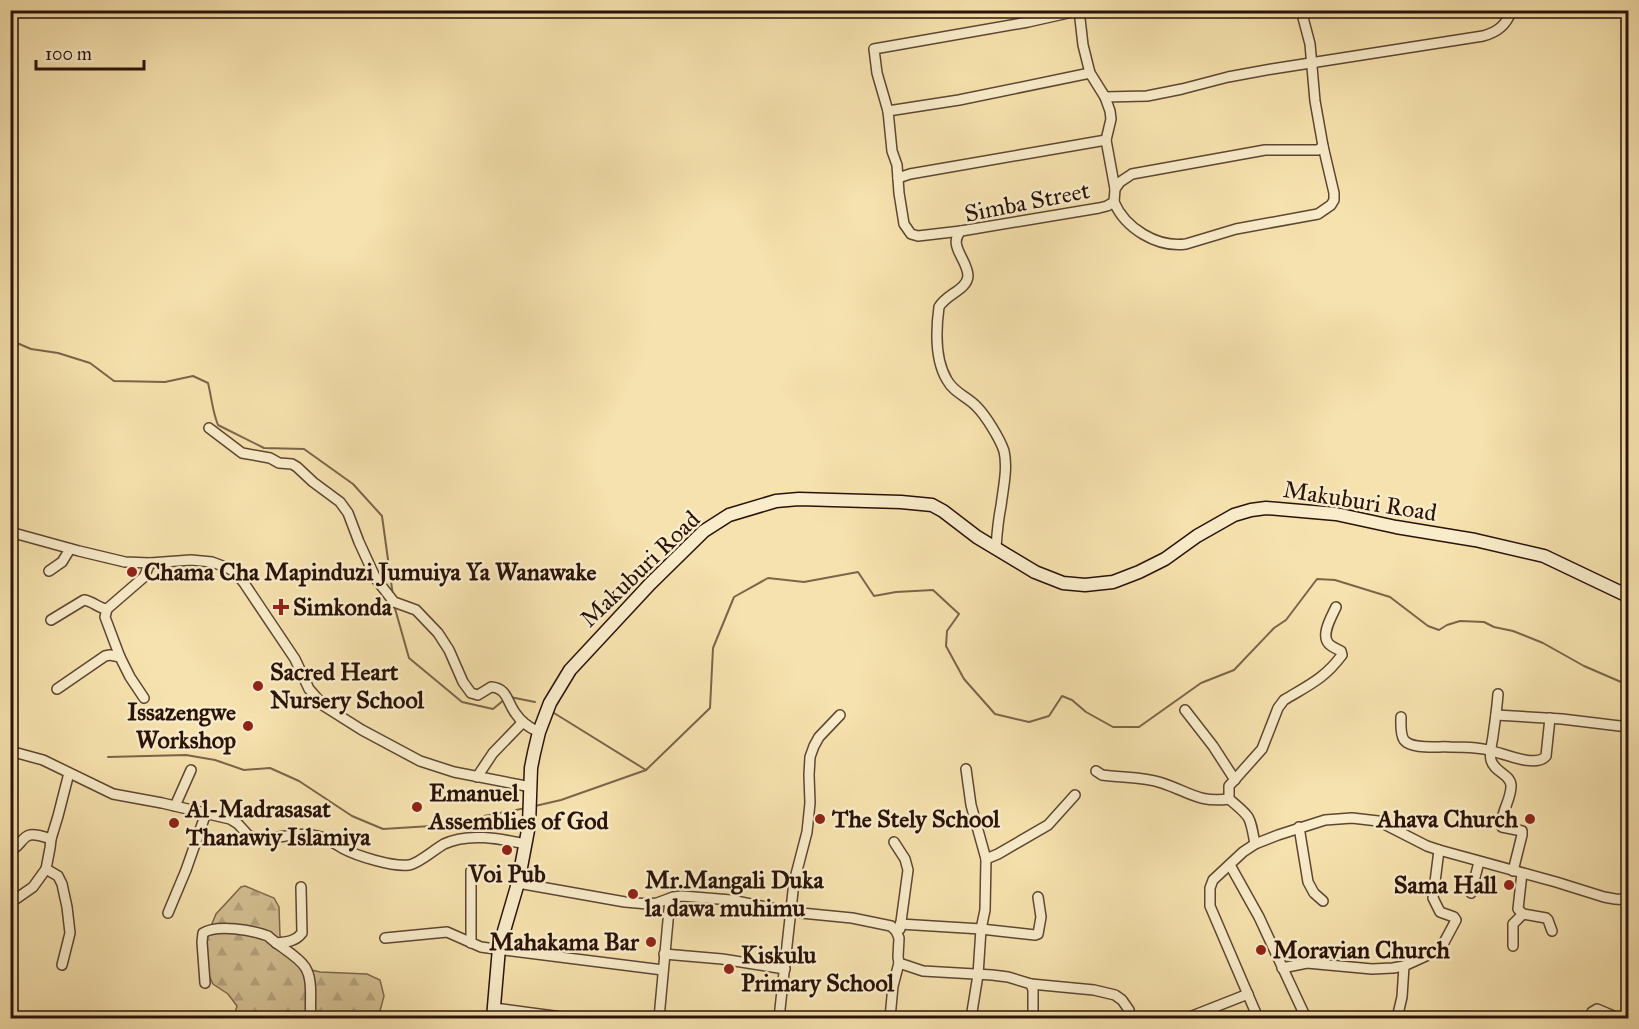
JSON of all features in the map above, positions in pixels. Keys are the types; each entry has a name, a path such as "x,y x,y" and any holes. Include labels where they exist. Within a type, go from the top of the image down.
{"street":[{"path":"961,231 918,236 911,234 904,224 888,111 877,73 874,49 1028,22 1073,10"},
{"name":"Simba Street","path":"996,547 1006,460 1002,445 977,406 959,394 946,380 939,355 937,333 939,307 967,281 968,273 955,244 961,231 1100,208 1114,202 1115,189 1106,140 1111,119 1105,97 1090,74 1083,45 1079,10"},
{"path":"1114,202 1130,226 1155,239 1178,245 1236,229 1318,214 1331,205 1334,193 1315,101 1310,44 1301,10"},
{"path":"1105,97 1147,96 1228,77 1483,36 1501,28 1508,20 1512,10"},
{"path":"888,111 959,100 1090,74"},
{"path":"898,178 1106,140"},
{"path":"1115,189 1120,182 1132,174 1265,150 1318,150 1323,146"},
{"path":"209,428 242,453 270,458 279,463 292,464 340,502 348,513 373,574 394,602 416,610 438,633 471,693 478,695 491,687 502,689 516,714 523,722 539,732"},
{"name":"Makuburi Road","path":"493,1013 499,948 518,883 530,819 531,768 539,732 550,703 570,670 650,584 704,531 729,515 776,501 799,499 932,505 977,537 1035,572 1063,583 1085,585 1113,582 1139,572 1165,559 1234,514 1266,508 1336,514 1475,540 1544,556 1629,596"},
{"path":"11,534 112,560 150,563 200,560 228,568 236,573 244,583 295,659 309,689 318,701 362,730 420,761 446,770 531,787"},
{"path":"49,571 62,562 70,549"},
{"path":"144,698 120,657 105,617 107,609 144,577 150,563"},
{"path":"51,620 84,600 89,600 107,609"},
{"path":"1229,799 1229,786 1262,749 1281,704 1318,681 1342,656 1341,651 1325,639 1336,607"},
{"path":"57,689 105,656 120,657"},
{"path":"1498,694 1490,750 1493,765 1510,781 1510,793 1502,819 1502,827 1522,831 1517,872 1518,909 1523,914 1546,918 1552,931"},
{"path":"1185,710 1213,746 1235,780"},
{"path":"1496,714 1629,727"},
{"path":"779,1018 795,882 807,832 810,803 810,757 819,737 840,715"},
{"path":"1401,717 1402,735 1410,744 1490,750 1512,758 1542,760 1546,756 1551,718"},
{"path":"477,777 493,753 523,722"},
{"path":"10,751 43,760 113,794 176,806 235,821 249,836 255,838 298,834 319,836 363,856 403,865 412,865 447,843 464,839 495,839 526,844"},
{"path":"966,769 971,805 986,859 985,910 972,1018"},
{"path":"176,806 191,770"},
{"path":"1096,771 1102,775 1161,782 1198,798 1215,801 1229,799 1250,819 1255,844"},
{"path":"10,903 33,887 46,869 51,838 69,772"},
{"path":"986,859 1048,825 1075,795"},
{"path":"168,913 206,813"},
{"path":"1258,1018 1209,906 1210,888 1213,880 1243,852 1255,844 1299,827 1336,818 1365,818 1387,824 1426,846 1604,897 1629,900"},
{"path":"1299,827 1308,882 1314,893 1323,901"},
{"path":"10,850 16,849 30,835 51,838"},
{"path":"894,842 908,870 898,938 899,963 890,1007 894,1018"},
{"path":"1282,968 1306,963 1372,969 1393,968 1404,966 1437,951 1441,948 1456,920 1440,912 1433,898 1440,850"},
{"path":"1471,893 1479,862"},
{"path":"1230,865 1259,917 1306,1018"},
{"path":"46,869 58,876 67,907 70,933 63,965"},
{"path":"471,871 471,943"},
{"path":"518,883 648,904 682,896 731,900 791,912 852,918 891,926 898,938"},
{"path":"276,943 293,941 302,933 301,887"},
{"path":"900,924 1037,935 1041,918 1038,897"},
{"path":"659,1018 670,899"},
{"path":"1513,946 1513,924 1523,914"},
{"path":"206,983 201,942 203,933 228,929 256,932 268,936 301,962 307,972 310,988 310,1018"},
{"path":"385,938 452,933 481,946 663,970"},
{"path":"664,954 722,959 785,969"},
{"path":"899,963 923,971 1008,977 1031,984 1094,990 1115,995 1122,1000 1131,1018"},
{"path":"1397,1018 1404,966"},
{"path":"1031,984 1034,1018"},
{"path":"1187,1018 1248,994"},
{"path":"1589,1018 1597,1009 1618,1018"},
{"path":"493,1013 569,1018"}],"green space":[{"path":"245,886 274,898 279,907 280,936 308,969 320,972 367,974 380,980 384,996 378,1018 237,1018 234,1016 237,1006 228,994 213,984 199,955 216,914 241,887"}],"waterway":[{"path":"10,340 31,349 58,353 90,363 114,381 165,382 193,376 208,383 218,425 264,448 304,449 353,484 382,516 393,596"},
{"path":"535,806 561,800 646,770 710,708 713,648 734,597 768,578 804,582 858,572 874,596 933,590 959,614 947,631 946,646 964,679 995,714 1029,722 1049,716 1062,696 1113,727 1139,727 1201,683 1234,670 1274,628 1286,620 1317,579 1335,580 1390,597 1428,626 1439,630 1460,621 1484,622 1494,627 1513,631 1543,643 1584,666 1628,685"},
{"path":"394,605 409,658 462,702 493,709 505,699"},
{"path":"510,697 535,702"},
{"path":"554,713 646,770"},
{"path":"108,757 186,755 215,760 244,770 270,768 299,781 352,816 383,829 431,826 526,808"}],"place":[{"name":"Chama Cha Mapinduzi Jumuiya Ya Wanawake","path":"132,572"},
{"name":"Simkonda","path":"281,607"},
{"name":"Sacred Heart Nursery School","path":"258,686"},
{"name":"Issazengwe Workshop","path":"248,726"},
{"name":"Emanuel Assemblies of God","path":"417,807"},
{"name":"The Stely School","path":"820,819"},
{"name":"Ahava Church","path":"1530,819"},
{"name":"Al-Madrasasat Thanawiy Islamiya","path":"174,823"},
{"name":"Voi Pub","path":"507,850"},
{"name":"Sama Hall","path":"1509,885"},
{"name":"Mr.Mangali Duka la dawa muhimu","path":"633,894"},
{"name":"Mahakama Bar","path":"651,942"},
{"name":"Moravian Church","path":"1261,950"},
{"name":"Kiskulu Primary School","path":"729,969"}]}
